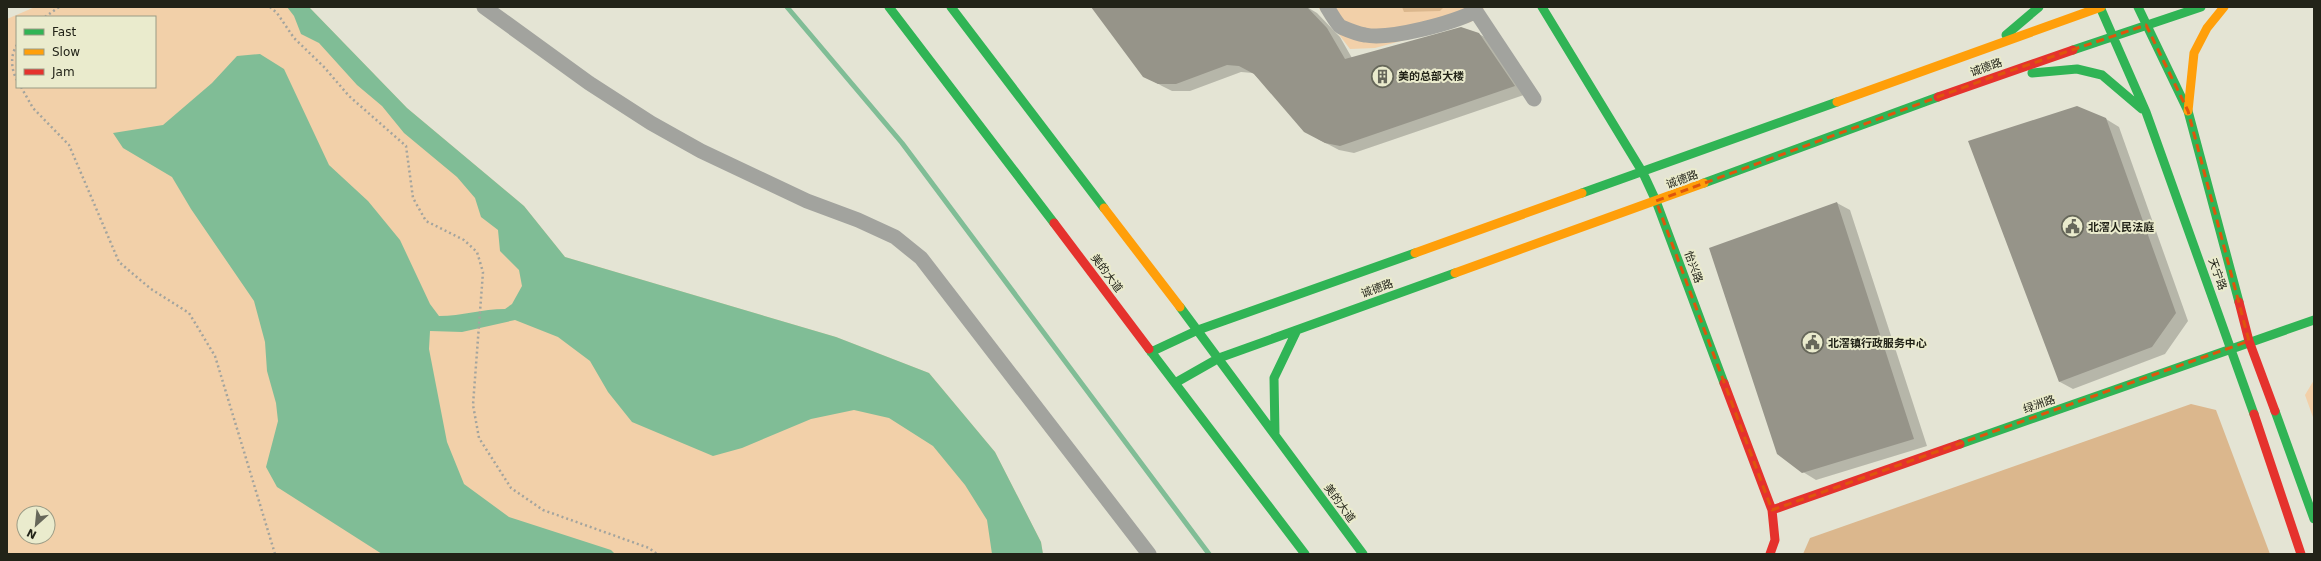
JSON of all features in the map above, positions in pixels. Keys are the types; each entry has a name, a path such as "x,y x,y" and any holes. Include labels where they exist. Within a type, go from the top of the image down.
{"main road":[{"name":"美的大道","path":"890,7 1305,554"},
{"name":"美的大道","path":"951,7 1198,330 1363,554"},
{"name":"怡兴路","path":"1542,7 1643,173 1656,201 1772,510 1775,540 1770,554"},
{"path":"1998,43 2039,7"},
{"name":"诚德路","path":"1151,352 1198,330 1643,173 1998,43 2101,7"},
{"name":"天宁路","path":"2101,7 2112,38 2146,112 2232,349 2301,554"},
{"name":"天宁路","path":"2138,7 2188,111 2249,341 2314,519"},
{"name":"诚德路","path":"1175,382 1219,358 1656,201 1992,77 2201,7"},
{"path":"2188,111 2194,53 2207,28 2224,7"},
{"path":"1992,77 2077,69 2096,73 2102,75 2146,112"},
{"name":"绿洲路","path":"1772,510 2232,349 2249,341 2314,320"},
{"path":"1275,435 1274,378 1297,330"}],"street":[{"path":"484,7 583,79 651,123 701,151 800,198 858,220 895,237 915,254 946,289 1149,554"},
{"path":"1327,7 1340,26 1365,36 1391,34 1459,20 1474,9 1534,99"}],"path":[{"path":"46,16 59,7"},
{"path":"270,7 277,13 294,38 324,67 349,96 406,146 413,198 426,221 464,240 477,252 483,272 473,405 479,438 511,488 543,510 650,548 657,554"},
{"path":"16,46 13,50 12,72 16,78"},
{"path":"22,88 33,108 69,145 119,262 151,289 189,313 215,356 275,554"}],"highlighted area":[{"path":"2146,25 2188,111 2249,341 1772,510 1656,201 1992,77"}],"shaded area":[{"path":"35,7 309,7 407,108 524,206 565,257 836,337 929,373 995,452 1041,542 1043,554 7,554 7,19"},
{"path":"287,7 309,7 407,108 524,206 565,257 836,337 929,373 995,452 1041,542 1043,554 992,554 987,520 965,485 933,446 889,418 854,410 811,419 742,448 713,456 632,422 608,392 590,361 558,337 515,320 462,332 430,331 429,349 447,442 464,484 509,517 611,550 615,554 382,554 277,487 266,467 278,421 276,403 267,371 265,342 254,301 191,209 172,177 123,148 113,133 163,125 212,83 237,56 260,54 284,69 329,165 368,201 400,240 430,304 439,316 505,309 512,304 522,286 519,270 500,251 498,230 481,217 475,198 457,177 404,133 382,106 357,85 319,43 301,34 294,16"},
{"path":"1318,7 1485,7 1471,22 1375,48 1350,49"},
{"path":"1402,7 1444,7 1440,11 1404,12"},
{"path":"2314,380 2314,420 2305,395"},
{"path":"2191,404 2216,410 2270,554 1803,554 1810,538"}],"building":[{"name":"美的总部大楼","path":"1091,7 1307,7 1327,28 1345,59 1461,27 1479,33 1515,86 1340,146 1325,143 1304,132 1254,74 1239,66 1227,65 1176,84 1158,84 1143,77"},
{"name":"北滘人民法庭","path":"2077,106 2106,118 2176,313 2152,347 2059,382 1968,141"},
{"name":"北滘镇行政服务中心","path":"1837,202 1914,439 1802,473 1777,454 1709,248"}],"waterway":[{"path":"787,7 902,143 1209,554"}],"traffic: fast":[{"path":"889,7 1054,223"},
{"path":"951,7 1104,208"},
{"path":"1542,7 1643,173 1656,201 1724,383"},
{"path":"2006,35 2039,7"},
{"path":"2100,7 2146,112 2254,414"},
{"path":"2138,7 2188,111 2239,302"},
{"path":"2073,50 2201,7"},
{"path":"2032,73 2077,69 2102,75 2142,109"},
{"path":"1704,183 1938,97"},
{"path":"1582,193 1837,102"},
{"path":"1151,352 1198,330 1415,253"},
{"path":"1175,383 1219,358 1455,273"},
{"path":"1180,307 1363,554"},
{"path":"1960,444 2314,320"},
{"path":"1275,435 1274,378 1297,330"},
{"path":"1149,349 1305,554"},
{"path":"2275,411 2314,519"}],"traffic: slow":[{"path":"1837,102 2101,7"},
{"path":"2188,111 2194,53 2207,28 2224,7"},
{"path":"1455,273 1704,183"},
{"path":"1415,253 1582,193"},
{"path":"1104,208 1180,307"}],"traffic: jam":[{"path":"1938,97 2073,50"},
{"path":"1054,223 1149,349"},
{"path":"2239,302 2249,341 2275,411"},
{"path":"1724,383 1772,510 1775,540 1770,554"},
{"path":"2254,414 2301,554"},
{"path":"1772,510 1960,444"}],"place":[{"name":"美的总部大楼","path":"1383,76"},
{"name":"北滘人民法庭","path":"2073,227"},
{"name":"北滘镇行政服务中心","path":"1812,343"}]}
